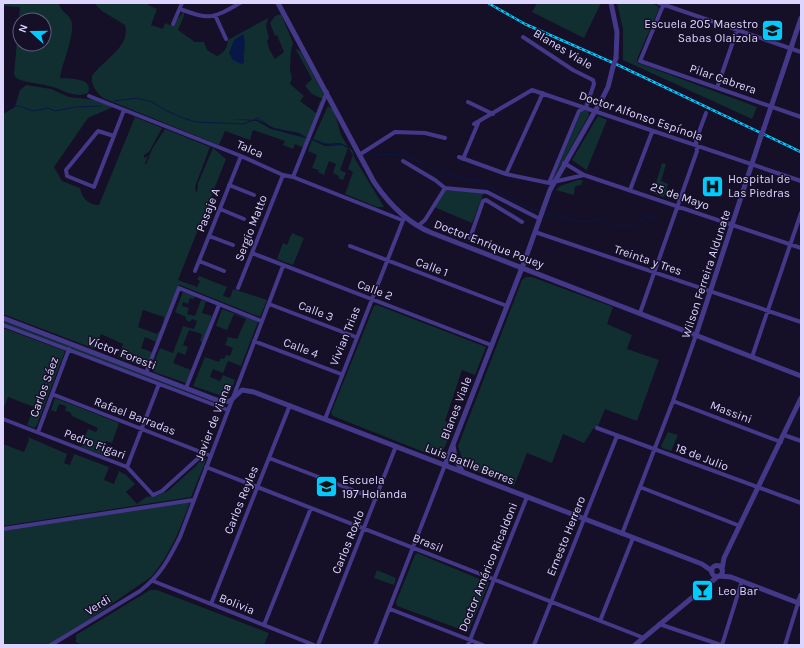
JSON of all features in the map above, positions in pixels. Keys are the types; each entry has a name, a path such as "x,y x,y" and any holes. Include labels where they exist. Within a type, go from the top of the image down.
{"street":[{"path":"173,24 182,3"},
{"path":"180,9 201,17 215,15 240,3"},
{"name":"Doctor Enrique Pouey","path":"278,3 327,92 359,155 382,193 404,218 418,226 801,376"},
{"name":"Blanes Viale","path":"551,183 608,88 616,58 617,32 611,3"},
{"path":"659,3 801,52"},
{"name":"Pilar Cabrera","path":"665,4 639,60 801,117"},
{"path":"215,15 226,39"},
{"name":"Wilson Ferreira Aldunate","path":"622,534 674,401 709,291 733,225 801,18"},
{"path":"716,88 736,30"},
{"name":"Blanes Viale","path":"375,645 522,267 540,219 551,183 579,111 586,107 594,84 593,80 573,70 523,37"},
{"name":"Doctor Alfonso Espínola","path":"474,124 532,90 586,107 652,132 801,181"},
{"path":"293,177 327,92"},
{"path":"506,174 543,93"},
{"name":"Talca","path":"89,96 241,156 283,175 293,177 404,218"},
{"path":"468,102 493,114"},
{"path":"114,136 98,131 66,170 67,176 94,187 114,136 124,110"},
{"path":"640,314 696,150 696,140 706,113"},
{"path":"479,121 461,158 506,174 551,183 584,175"},
{"path":"359,155 395,132 425,132 445,138"},
{"path":"630,190 652,132"},
{"name":"Pasaje A","path":"195,271 241,156"},
{"path":"403,162 436,180 445,188 487,192 540,219"},
{"name":"25 de Mayo","path":"564,163 584,175 801,248"},
{"name":"Sergio Matto","path":"238,288 283,175"},
{"path":"229,185 254,195"},
{"path":"418,226 425,220 445,188"},
{"path":"470,238 483,201 486,200 522,222"},
{"path":"220,209 244,219"},
{"path":"752,357 801,214"},
{"name":"Vivian Trias","path":"325,419 341,374 404,218"},
{"name":"Treinta y Tres","path":"534,232 801,322"},
{"path":"209,236 233,245"},
{"name":"Calle 1","path":"350,246 507,306"},
{"name":"Calle 2","path":"252,253 492,345"},
{"path":"199,261 224,271"},
{"name":"Javier de Viana","path":"153,581 171,555 211,456 283,266"},
{"path":"146,373 179,288 262,322"},
{"name":"Calle 3","path":"269,304 356,336"},
{"path":"186,388 219,305"},
{"name":"Víctor Foresti","path":"3,318 225,403 233,398"},
{"name":"Víctor Foresti","path":"3,325 228,410"},
{"name":"Calle 4","path":"254,341 341,374"},
{"name":"Carlos Sáez","path":"38,432 68,349"},
{"path":"128,467 159,384"},
{"name":"Luis Batlle Berres","path":"233,398 239,391 245,390 290,405 622,534 702,564 719,568 731,577"},
{"name":"Rafael Barradas","path":"52,394 211,456"},
{"path":"639,643 703,587 719,568 801,398"},
{"name":"Massini","path":"674,401 781,442"},
{"name":"Carlos Reyles","path":"211,604 290,405"},
{"name":"Pedro Figari","path":"3,419 128,467 153,495 162,491 204,454"},
{"name":"18 de Julio","path":"597,428 758,489 801,503"},
{"path":"784,435 801,441"},
{"name":"Ernesto Herrero","path":"534,645 550,601 617,436"},
{"path":"452,444 455,458 463,471"},
{"name":"Carlos Roxlo","path":"318,645 365,529 396,446"},
{"path":"269,458 376,499"},
{"name":"Brasil","path":"206,467 600,621 639,643"},
{"path":"640,487 740,526"},
{"name":"Doctor Américo Ricaldoni","path":"468,645 527,497"},
{"path":"3,529 193,500"},
{"path":"264,625 311,508"},
{"path":"600,621 633,538"},
{"name":"Luis Batlle Berres","path":"702,564 715,574 731,577 800,603"},
{"path":"715,574 719,568"},
{"name":"Bolivia","path":"153,581 314,645"},
{"name":"Verdi","path":"51,645 126,600 153,581"},
{"path":"660,624 722,645 742,581"},
{"path":"785,645 800,603 801,595"},
{"path":"390,609 483,645"}],"green space":[{"path":"3,3 58,3 61,9 70,18 72,32 60,78 84,81 89,88 88,93 78,95 68,93 54,87 16,78 14,74 16,52 52,52 52,12 20,12 20,7 3,6"},
{"path":"94,3 148,3 148,5 157,9 151,25 163,29 165,23 172,26 184,11 184,16 178,30 195,42 204,42 207,50 217,56 225,50 228,40 268,18 266,26 269,39 267,40 269,49 275,59 284,52 270,23 275,16 281,14 293,43 290,70 292,78 290,84 304,96 300,101 316,113 320,101 323,102 307,138 299,133 274,128 258,120 230,119 257,121 271,129 309,139 305,148 295,144 293,149 283,145 285,141 253,130 250,140 225,131 219,145 103,98 94,88 92,76 120,47 126,33 125,25 102,11"},
{"path":"537,3 601,3 584,38 532,12"},
{"path":"617,3 651,3 658,6 659,9 637,59 638,63 757,107 752,119 623,60 623,29"},
{"path":"295,48 301,52 324,95 323,99 312,94 305,86 312,79"},
{"path":"26,85 51,89 69,97 97,100 113,107 88,118 54,167 62,181 80,188 84,198 92,204 99,205 135,117 162,128 149,152 144,155 144,158 148,156 146,165 152,149 165,129 210,147 196,184 195,188 197,193 198,183 213,148 226,159 178,280 197,287 200,281 197,279 199,276 227,287 223,296 230,298 233,289 267,300 260,317 180,285 178,286 163,324 164,317 143,310 138,327 157,334 162,328 156,342 145,337 141,348 152,352 146,368 118,357 123,344 101,334 95,349 3,314 3,114 15,107 20,90"},
{"path":"328,106 334,110 341,135 348,147 340,143 324,144 313,139"},
{"path":"582,110 588,111 589,115 553,179"},
{"path":"598,116 607,120 587,169 588,171 572,160"},
{"path":"312,140 325,146 342,145 348,148 340,170 346,173 343,180 338,178 339,176 333,173 336,164 329,161 324,175 318,172 319,170 312,168 317,155 308,151"},
{"path":"348,148 352,150 355,159 384,207 377,207 345,194 353,172 348,169 353,155"},
{"path":"662,163 666,164 661,181 668,184 664,197 653,193"},
{"path":"578,180 583,180 581,185 575,186 574,195 556,190 560,186"},
{"path":"445,190 484,192 472,223 434,207"},
{"path":"292,233 304,238 293,265 277,259 283,243 287,245"},
{"path":"526,277 532,277 613,307 607,324 632,335 627,349 659,360 637,421 605,409 598,426 593,429 584,443 563,434 552,463 527,453 514,486 471,469 464,464 458,446 522,280"},
{"path":"183,292 195,296 194,299 190,298 188,304 183,302 182,306 189,308 187,314 195,316 201,300 206,301 202,313 212,316 203,342 200,341 202,334 189,330 183,345 188,347 185,355 178,352 173,363 191,370 186,383 154,372 152,368 160,348 173,353 183,326 194,329 197,321 192,319 190,322 186,320 186,317 175,312"},
{"path":"377,305 486,347 475,375 462,370 445,421 455,426 439,458 333,416 331,413 374,306"},
{"path":"222,309 258,322 241,366 228,361 223,373 213,369 210,377 220,381 223,375 235,380 228,398 193,386 205,357 219,362 221,358 224,359 226,355 230,356 233,348 225,345 228,337 237,339 246,319 234,314 227,330 216,326"},
{"path":"3,321 223,404 225,406 3,324"},
{"path":"3,328 65,351 37,425 34,428 27,425 34,407 8,397 3,410"},
{"path":"55,398 119,423 112,443 106,441 103,448 110,451 108,457 81,447 88,429 96,432 98,428 72,416 70,412 65,411 66,406 59,404 56,412 51,410"},
{"path":"668,432 678,435 671,451 662,448 661,446"},
{"path":"28,437 67,454 64,463 70,465 74,454 109,467 104,480 114,484 119,471 126,475 135,484 126,492 137,504 146,497 159,495 168,491 196,466 201,459 205,457 206,460 191,497 3,526 3,444 24,452 29,440"},
{"path":"190,502 169,551 158,569 151,577 52,645 3,645 3,530"},
{"path":"417,553 489,583 468,632 397,606 396,602"},
{"path":"377,570 396,578 394,585 374,578"},
{"path":"150,590 157,590 269,633 264,645 82,645 76,642 76,635"}],"water":[{"path":"243,34 245,40 244,63 241,64 233,60 229,53 234,40"}],"waterway":[{"path":"114,101 137,98 152,102 167,111 196,122 244,124 258,118 274,129 307,138"},
{"path":"3,109 8,106 18,106 34,111 48,108 55,111 75,107 102,106"},
{"path":"310,139 330,145 341,144 351,148"},
{"path":"370,155 404,154 432,169 469,181 478,180 515,202 539,212"},
{"path":"547,214 582,222 597,221 605,218 613,225 633,226 647,216 658,218"}],"railway":[{"path":"488,3 525,24 618,65 801,152"}],"place":[{"name":"Escuela 205 Maestro Sabas Olaizola","path":"773,31"},
{"name":"Hospital de Las Piedras","path":"713,186"},
{"name":"Escuela 197 Holanda","path":"326,487"},
{"name":"Leo Bar","path":"703,591"}]}
